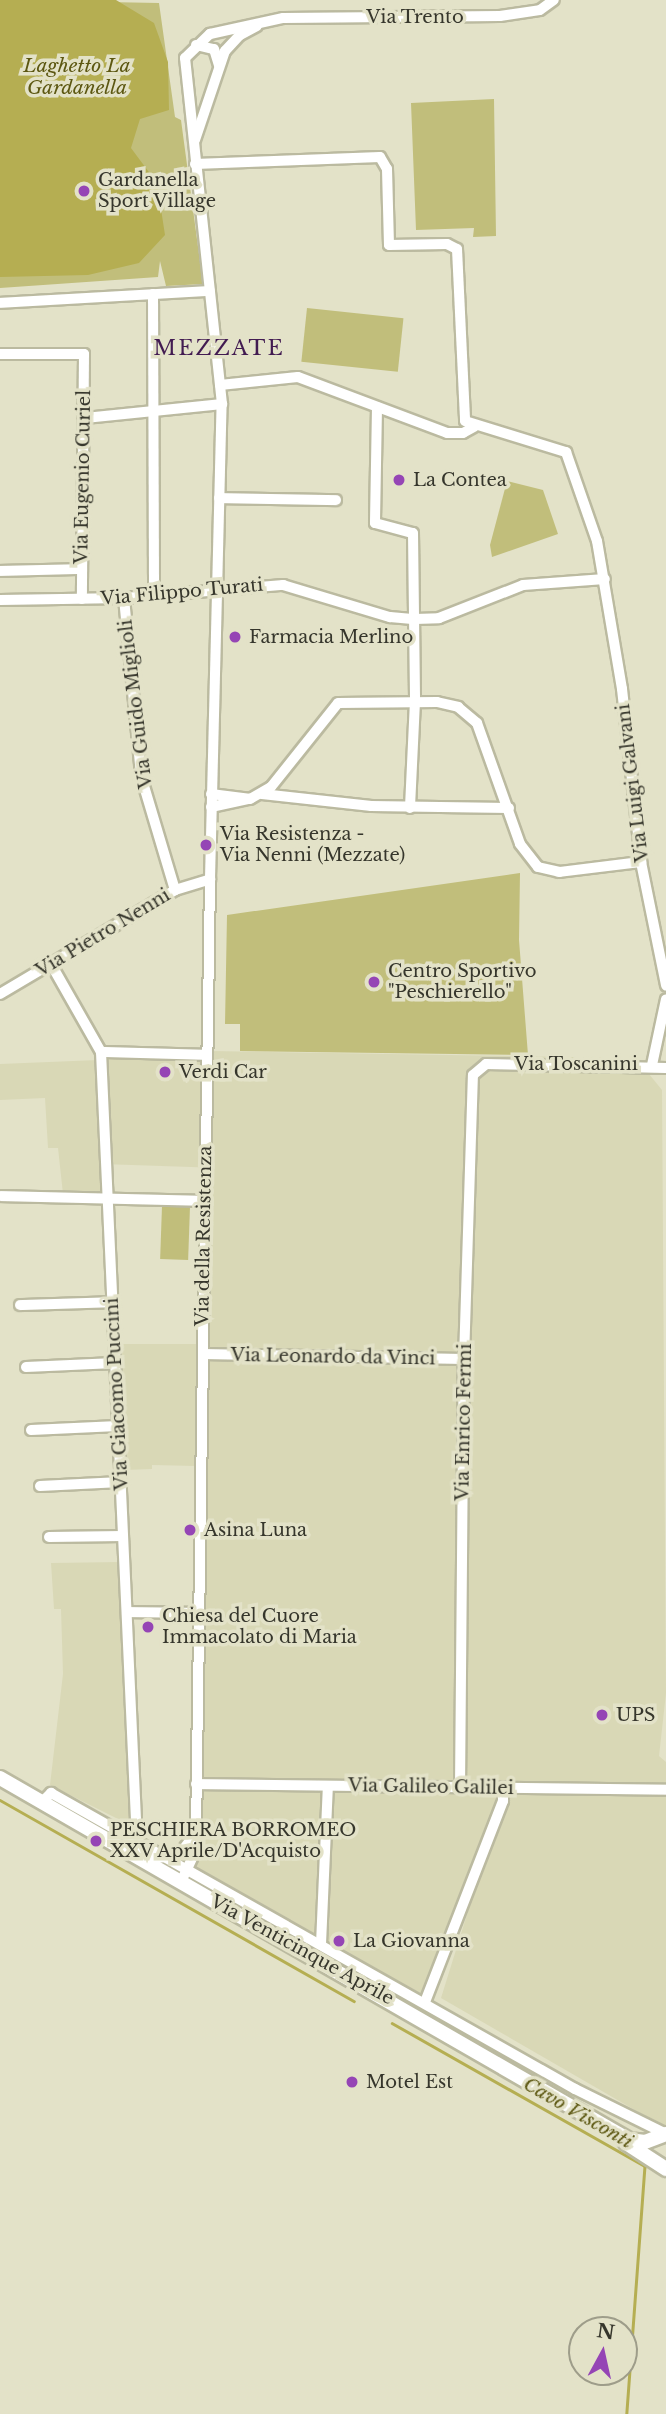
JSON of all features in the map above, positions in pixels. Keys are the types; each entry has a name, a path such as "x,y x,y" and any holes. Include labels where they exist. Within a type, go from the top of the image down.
{"main road":[{"name":"Via Venticinque Aprile","path":"0,1777 47,1797 126,1842 181,1882 604,2125 637,2142 663,2134"},
{"name":"Via Venticinque Aprile","path":"604,2125 666,2169"},
{"path":"652,2160 651,2147 663,2134"}],"street":[{"name":"Via Trento","path":"194,46 227,28 272,20 500,16 540,9 554,0"},
{"name":"Via Trento","path":"194,151 219,66 234,40 272,20"},
{"path":"194,151 185,65 194,46 212,47 219,66"},
{"name":"Via della Resistenza","path":"181,1882 188,1868 196,1833 209,879 222,404 194,151"},
{"path":"195,164 383,159 389,245 447,244 459,253 463,414 465,421 474,427"},
{"path":"0,303 210,291"},
{"path":"153,294 154,595"},
{"name":"Via Eugenio Curiel","path":"0,354 84,354 82,599"},
{"path":"220,385 298,377 455,435 474,427"},
{"path":"85,418 222,404"},
{"path":"377,407 375,523 413,533 415,701 410,808"},
{"name":"Via Luigi Galvani","path":"474,427 566,452 597,541 605,579 641,862 666,985"},
{"path":"219,498 336,500"},
{"path":"0,570 82,569"},
{"name":"Via Filippo Turati","path":"0,600 124,598 215,587 283,585 390,617 415,619 439,618 523,584 605,579"},
{"name":"Via Guido Miglioli","path":"124,598 141,776 175,890"},
{"path":"211,807 250,800 262,794 284,773 333,706 349,700 449,703 477,723 528,858 547,871 641,862"},
{"path":"211,794 250,800"},
{"path":"262,794 410,808 509,808"},
{"name":"Via Pietro Nenni","path":"0,994 175,890 209,879"},
{"name":"Via Giacomo Puccini","path":"51,964 101,1052 136,1820 126,1842"},
{"path":"652,1065 662,1048 666,999"},
{"path":"101,1052 207,1055"},
{"name":"Via Toscanini","path":"486,1064 652,1065 666,1068"},
{"name":"Via Enrico Fermi","path":"460,1788 464,1360 472,1085 475,1071 486,1064"},
{"path":"1,1196 205,1201"},
{"path":"20,1305 113,1302"},
{"name":"Via Leonardo da Vinci","path":"203,1354 464,1360"},
{"path":"26,1367 116,1363"},
{"path":"31,1430 118,1426"},
{"path":"40,1486 121,1482"},
{"path":"49,1537 123,1536"},
{"path":"127,1612 199,1613"},
{"name":"Via Galileo Galilei","path":"197,1784 666,1790"},
{"path":"321,1944 328,1786"},
{"path":"425,2002 503,1801 503,1788"},
{"path":"126,1842 155,1858 168,1857 182,1853 196,1833"},
{"path":"168,1857 663,2134"}],"shaded area":[{"name":"Laghetto La Gardanella","path":"0,0 159,3 175,117 181,120 203,284 166,286 160,261 158,277 0,288"},
{"path":"494,99 496,236 473,237 474,228 416,230 411,103"},
{"path":"307,308 403,318 398,372 301,362"},
{"path":"507,481 543,490 558,534 492,557 490,545"},
{"name":"Centro Sportivo \"Peschierello\"","path":"520,873 519,940 528,1055 240,1051 240,1024 225,1024 227,915"},
{"path":"210,1051 636,1058 662,1090 666,1693 659,1756 666,1762 666,2128 441,1998 499,1812 422,1994 339,1954 168,1857 178,1856 196,1833"},
{"path":"105,1055 203,1058 199,1167 101,1164"},
{"path":"98,1060 105,1196 63,1194 58,1148 48,1148 45,1098 0,1100 0,1064"},
{"path":"162,1206 190,1207 188,1260 160,1259"},
{"path":"120,1344 198,1344 196,1466 152,1465 152,1469 124,1470"},
{"path":"121,1562 132,1818 126,1823 50,1785 63,1674 61,1609 54,1609 51,1563"}],"water":[{"name":"Laghetto La Gardanella","path":"0,0 116,0 154,23 168,62 169,110 140,119 131,148 157,183 165,235 139,263 88,275 0,277"}],"waterway":[{"path":"0,1800 354,2001"},
{"name":"Cavo Visconti","path":"392,2023 645,2166 627,2414"}],"place":[{"name":"Gardanella Sport Village","path":"84,191"},
{"name":"La Contea","path":"399,480"},
{"name":"Farmacia Merlino","path":"235,637"},
{"name":"Via Resistenza - Via Nenni (Mezzate)","path":"206,845"},
{"name":"Centro Sportivo \"Peschierello\"","path":"374,982"},
{"name":"Verdi Car","path":"165,1072"},
{"name":"Asina Luna","path":"190,1530"},
{"name":"Chiesa del Cuore Immacolato di Maria","path":"148,1627"},
{"name":"UPS","path":"602,1715"},
{"name":"PESCHIERA BORROMEO XXV Aprile/D'Acquisto","path":"96,1841"},
{"name":"La Giovanna","path":"339,1941"},
{"name":"Motel Est","path":"352,2082"}],"district":[{"name":"MEZZATE","path":"219,348"}]}
